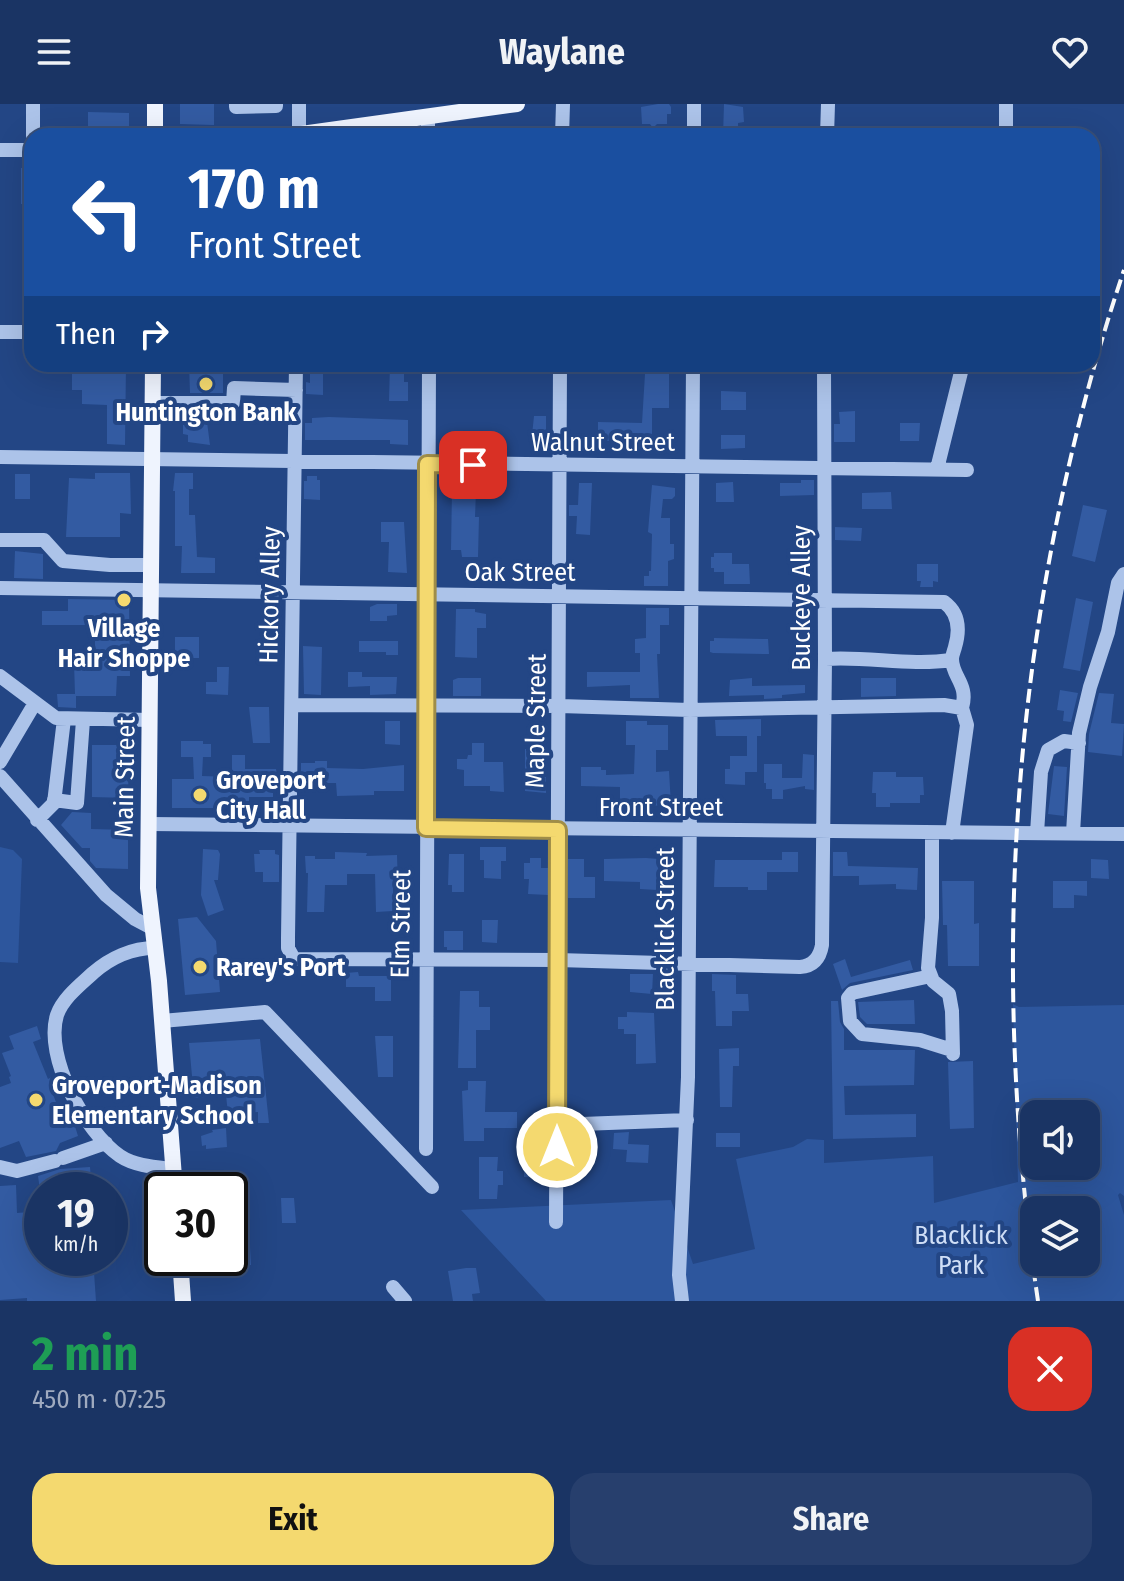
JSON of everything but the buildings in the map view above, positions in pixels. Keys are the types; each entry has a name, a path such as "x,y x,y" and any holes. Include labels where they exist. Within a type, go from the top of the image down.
{"main road":[{"path":"155,104 155,128"},
{"path":"341,128 434,112 517,104"},
{"name":"Main Street","path":"153,372 148,888 173,1172"},
{"path":"181,1276 183,1301"}],"street":[{"path":"33,104 33,128"},
{"path":"236,104 236,107 276,104"},
{"path":"296,128 299,104"},
{"path":"562,128 563,104"},
{"path":"694,104 694,128"},
{"path":"827,128 828,104"},
{"path":"1006,104 1006,128"},
{"path":"0,150 24,150"},
{"path":"0,332 24,332"},
{"name":"Hickory Alley","path":"296,372 288,948 294,959 425,961"},
{"name":"Elm Street","path":"402,1156 425,1144 429,372"},
{"name":"Maple Street","path":"556,1222 560,372"},
{"name":"Blacklick Street","path":"682,1301 679,1275 687,1120 693,372"},
{"name":"Buckeye Alley","path":"688,963 800,967 810,965 818,958 822,945 824,372"},
{"path":"937,469 961,372"},
{"path":"153,403 228,404 233,403 234,388 296,390"},
{"name":"Walnut Street","path":"0,457 967,470"},
{"path":"0,540 44,540 63,561 151,565"},
{"path":"1073,833 1079,743 1090,687 1108,632 1118,583 1124,574"},
{"name":"Oak Street","path":"0,588 944,602 952,607 958,622 951,660"},
{"path":"1108,632 1124,640"},
{"path":"825,659 866,658 896,663 951,660 965,697 962,708 967,725 952,833"},
{"path":"0,676 56,718 150,720"},
{"path":"0,762 35,703"},
{"path":"293,705 690,710 944,705 962,708"},
{"path":"37,820 54,800 64,719"},
{"path":"54,800 77,803 83,720"},
{"path":"1037,833 1041,772 1048,750 1064,741 1079,743"},
{"path":"0,776 106,895 135,919 152,928"},
{"name":"Front Street","path":"149,824 1124,834"},
{"path":"1124,827 1124,834"},
{"path":"931,976 852,993 848,998 850,1021 862,1034 920,1040 953,1052 949,994 933,981 928,968 932,918 932,833"},
{"path":"155,948 135,950 98,969 73,991 58,1012 54,1032 56,1051 66,1079 82,1112 106,1143 134,1163 173,1169"},
{"path":"425,961 688,963"},
{"path":"162,1021 265,1012 432,1187"},
{"path":"557,1122 687,1120"},
{"path":"0,1167 17,1171 106,1143"},
{"path":"393,1287 405,1301"}],"green space":[{"path":"0,847 13,850 22,859 18,963 0,962"},
{"name":"Blacklick Park","path":"1013,1004 1019,1007 1124,1005 1124,1196 1118,1195 1124,1215 1124,1301 546,1301 461,1210 671,1200 693,1264 755,1249 736,1159 793,1147 807,1139 824,1140 824,1163 933,1156 934,1203 1018,1182"}],"railway":[{"path":"1100,349 1124,270"},
{"path":"1038,1301 1022,1172 1014,1041 1014,911 1020,781 1035,651 1057,522 1093,372"}],"place":[{"name":"Huntington Bank","path":"206,384"},
{"name":"Village Hair Shoppe","path":"124,600"},
{"name":"Groveport City Hall","path":"200,795"},
{"name":"Rarey's Port","path":"200,967"},
{"name":"Groveport-Madison Elementary School","path":"36,1100"}],"route":[{"path":"473,465 427,464 426,828 558,830 557,1147"}]}
